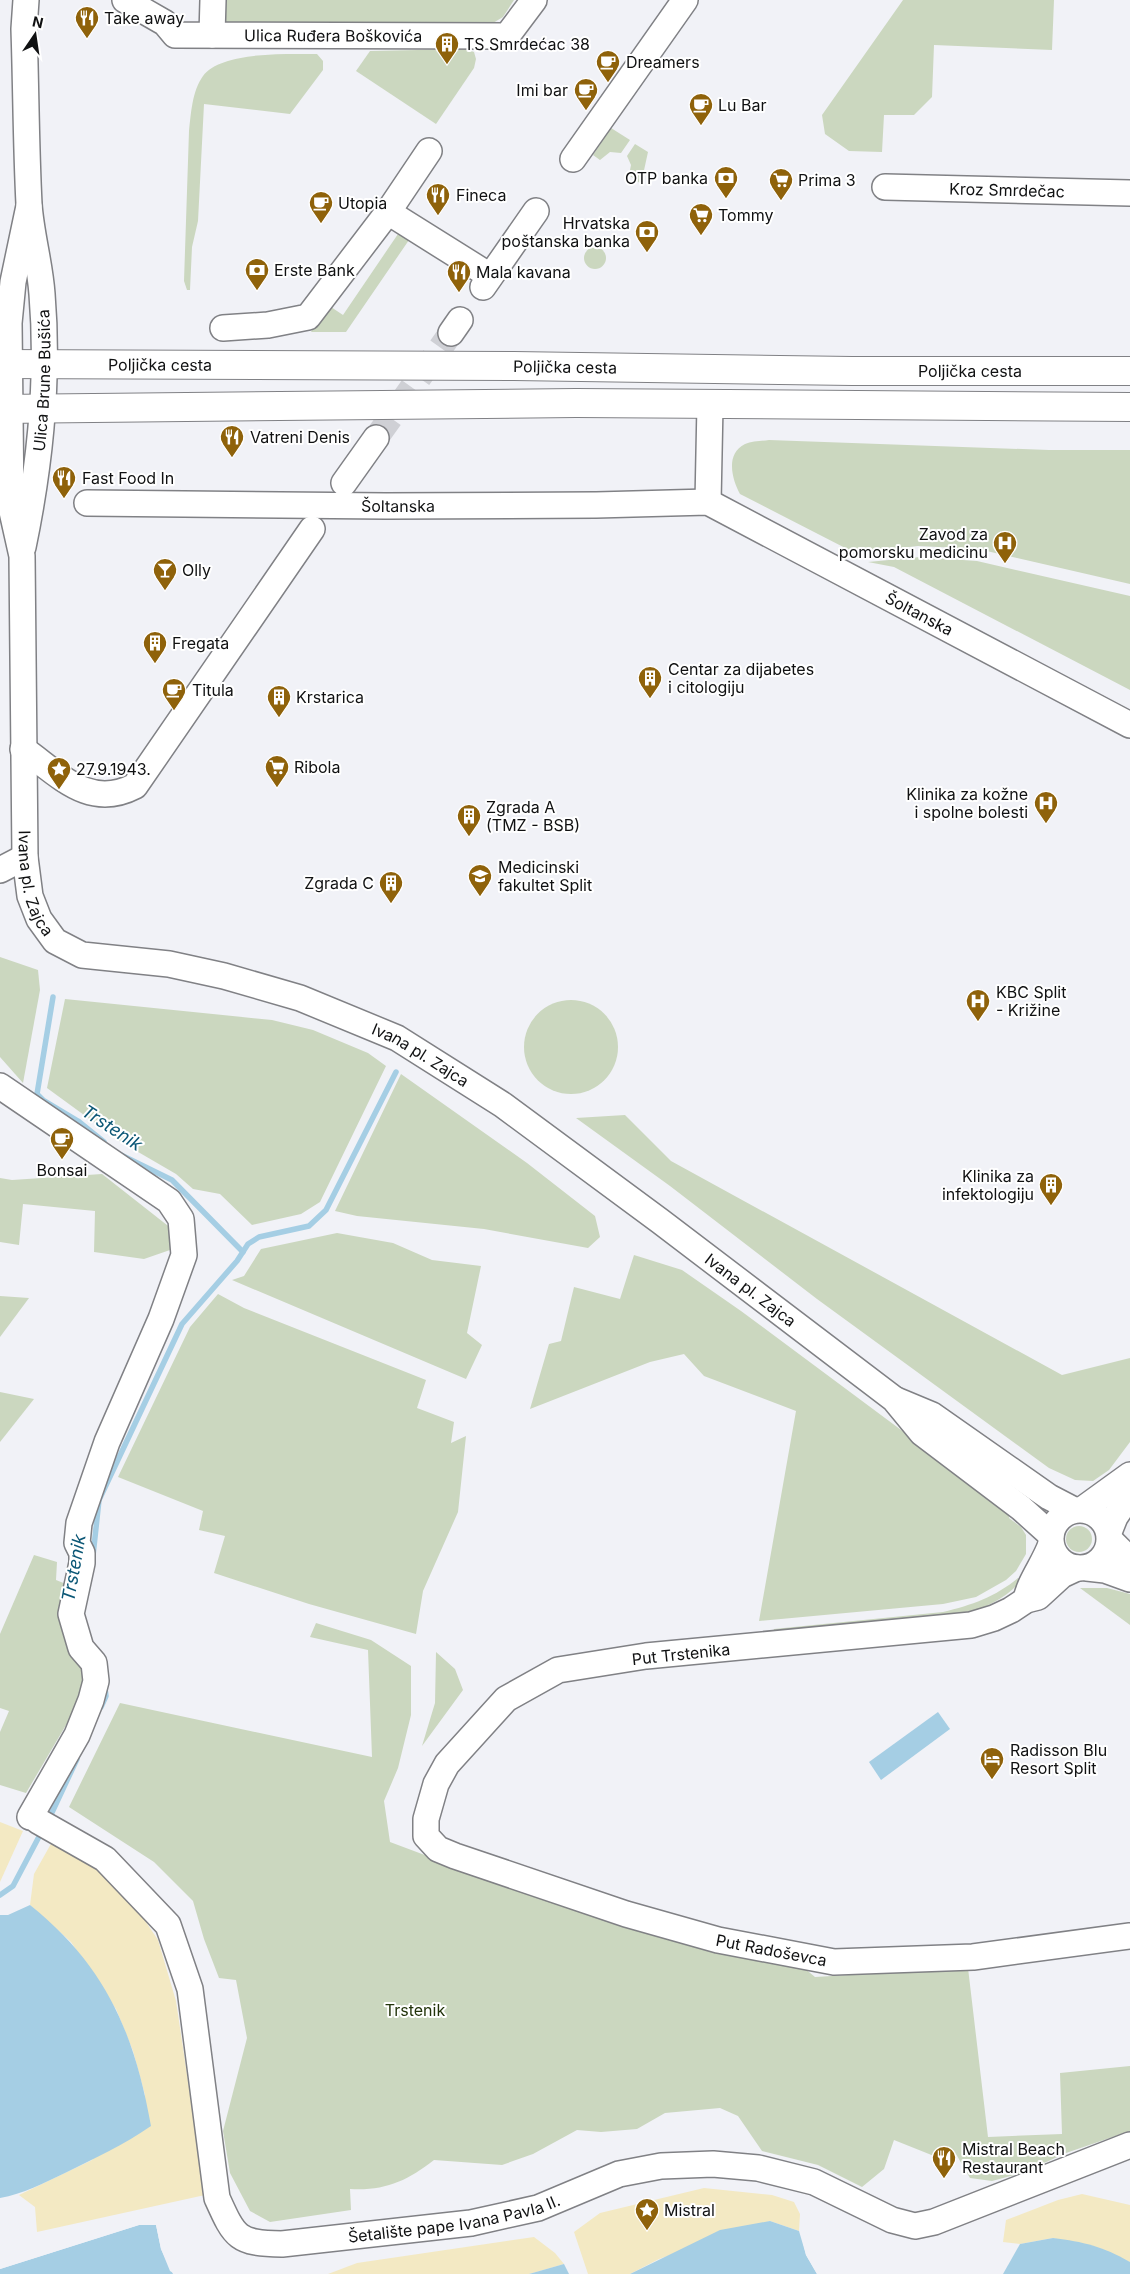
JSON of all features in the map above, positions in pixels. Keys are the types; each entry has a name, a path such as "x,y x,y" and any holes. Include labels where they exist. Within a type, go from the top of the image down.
{"main road":[{"name":"Poljička cesta","path":"5,364 852,371 1130,371"},
{"path":"4,409 536,404 1130,407"}],"street":[{"name":"Ulica Brune Bušića","path":"23,749 11,619 38,461 43,364 42,292 29,206 24,29 26,0"},
{"name":"Ulica Ruđera Boškovića","path":"125,0 165,23 175,35 507,36 534,0"},
{"path":"212,35 213,0"},
{"path":"573,159 685,0"},
{"path":"223,328 268,324 308,317 388,212 429,151"},
{"name":"Kroz Smrdečac","path":"885,187 1130,193"},
{"name":"Ulica Brune Bušića","path":"22,556 11,507 4,409 5,364 10,308 29,206"},
{"path":"388,212 486,282 536,211"},
{"path":"708,502 710,405"},
{"path":"344,483 376,438"},
{"name":"Šoltanska","path":"87,503 596,506 708,502 1130,725"},
{"path":"23,749 88,792 106,795 119,794 135,786 312,529"},
{"name":"Ivana pl. Zajca","path":"23,749 25,857 30,896 39,919 55,941 82,955 169,964 224,976 300,998 397,1038 503,1105 660,1221 894,1400 922,1433 1021,1508 1051,1539"},
{"path":"0,870 25,857"},
{"name":"Šetalište pape Ivana Pavla II.","path":"0,1086 169,1201 181,1219 184,1255 161,1319 107,1442 86,1496 77,1543 82,1553 82,1563 71,1614 80,1648 94,1663 96,1681 91,1700 41,1823 105,1859 168,1926 190,1988 218,2198 231,2229 252,2244 282,2244 471,2223 538,2208 619,2174 661,2166 713,2164 758,2168 814,2182 892,2220 915,2226 934,2222 1130,2145"},
{"name":"Ivana pl. Zajca","path":"894,1400 932,1415 1050,1497 1078,1510"},
{"path":"1026,1600 1028,1588 1045,1562 1058,1519 1078,1510 1130,1475"},
{"path":"1082,1568 1096,1564 1104,1557 1115,1517 1130,1494"},
{"path":"1078,1510 1099,1516 1110,1536 1130,1560"},
{"path":"1051,1539 1059,1559 1067,1566 1105,1570 1130,1579"},
{"name":"Put Trstenika","path":"429,1840 426,1836 426,1819 436,1784 447,1764 506,1699 558,1670 646,1656 954,1628 994,1618 1026,1600 1038,1596 1062,1575 1082,1568"},
{"name":"Put Radoševca","path":"429,1840 438,1849 455,1856 626,1914 718,1940 834,1962 973,1957 1130,1936"}],"green space":[{"path":"226,0 514,0 503,17 493,23 226,22"},
{"path":"903,0 1054,0 1052,50 934,45 932,97 914,115 884,115 882,152 849,151 825,134 822,115"},
{"path":"465,49 474,52 476,59 474,68 436,124 356,71 370,51"},
{"path":"273,54 317,54 323,61 323,70 290,114 204,104 198,221 192,247 190,290 187,290 184,281 189,131 193,103 199,82 212,68 224,62 240,58"},
{"path":"611,128 630,140 621,153 610,152 600,160 593,155"},
{"path":"635,144 648,152 641,184 629,175 631,165 627,156"},
{"path":"398,234 409,240 346,332 311,332 328,305 343,315"},
{"path":"595,247 603,250 606,258 603,266 595,269 587,266 584,258 587,250"},
{"name":"Zavod za pomorsku medicinu","path":"769,440 1049,450 1130,450 1130,584 978,549 918,546 855,553 740,494 732,467 735,454 745,444"},
{"path":"920,557 977,561 1130,596 1130,690 894,567 868,562"},
{"path":"0,957 38,970 40,990 23,1083 0,1057"},
{"path":"65,999 272,1020 313,1030 368,1053 386,1066 320,1202 301,1214 252,1225 220,1194 193,1189 176,1174 121,1142 47,1088"},
{"path":"571,1000 589,1004 604,1014 614,1029 618,1047 614,1065 604,1080 589,1090 571,1094 553,1090 538,1080 528,1065 524,1047 528,1029 538,1014 553,1004"},
{"path":"401,1074 527,1163 595,1216 600,1237 588,1248 484,1229 357,1216 335,1211"},
{"path":"625,1115 671,1161 1062,1375 1130,1358 1130,1442 1109,1470 1093,1481 1075,1480 1049,1468 817,1299 670,1186 576,1118"},
{"path":"102,1174 172,1229 170,1250 144,1259 94,1252 95,1211 23,1204 19,1245 0,1242 0,1178 12,1180"},
{"path":"337,1233 393,1243 432,1260 481,1266 467,1333 482,1345 466,1379 232,1280 244,1276 261,1249"},
{"path":"634,1255 682,1270 741,1311 1010,1511 1009,1518 1021,1527 1026,1535 1026,1554 1016,1571 1006,1580 976,1597 943,1604 759,1621 796,1411 704,1376 684,1354 650,1362 530,1409 549,1344 561,1341 574,1287 620,1299"},
{"path":"218,1294 244,1308 426,1380 417,1408 454,1422 451,1443 466,1436 458,1512 423,1591 416,1634 309,1604 214,1573 225,1536 199,1530 203,1511 118,1477 190,1327"},
{"path":"0,1296 29,1298 0,1337"},
{"path":"0,1392 34,1399 0,1442"},
{"path":"1079,1526 1088,1530 1092,1539 1088,1548 1079,1552 1070,1548 1066,1539 1070,1530"},
{"path":"34,1555 57,1562 56,1580 71,1586 61,1624 67,1645 84,1664 86,1691 26,1793 0,1785 0,1732 9,1711 0,1708 0,1634"},
{"path":"1018,1578 1021,1581 1002,1598 963,1615 772,1636 774,1629 943,1612 983,1600"},
{"path":"1080,1588 1107,1588 1130,1594 1130,1625"},
{"name":"Trstenik","path":"316,1623 371,1640 411,1666 411,1715 398,1768 384,1801 390,1842 438,1860 798,1963 815,1977 968,1968 988,2137 1062,2134 1060,2073 1130,2066 1130,2131 1066,2153 1022,2173 992,2181 970,2178 956,2154 942,2147 934,2156 894,2140 884,2169 862,2187 818,2165 762,2151 738,2116 720,2108 665,2113 637,2129 601,2132 577,2130 533,2154 502,2165 434,2160 414,2174 395,2183 374,2188 350,2189 351,2210 270,2222 250,2211 230,2173 223,2131 247,2038 236,1980 219,1978 204,1939 193,1901 154,1862 69,1807 120,1703 372,1757 368,1650 310,1637"},
{"path":"436,1652 455,1669 463,1690 422,1746 435,1703"}],"sand":[{"path":"0,1822 23,1831 0,1882"},
{"path":"52,1842 82,1858 124,1889 158,1940 176,2001 205,2195 37,2232 35,2207 19,2195 92,2160 145,2095 133,2051 116,2009 71,1942 30,1905 34,1874"},
{"name":"Mistral","path":"704,2188 772,2195 794,2202 800,2214 799,2231 770,2221 659,2259 630,2274 588,2274 574,2232 600,2213"},
{"path":"1082,2194 1130,2205 1130,2262 1053,2238 1020,2244 1003,2242 1006,2220 1058,2200"},
{"path":"534,2237 555,2253 564,2264 529,2274 328,2274 357,2263"}],"water":[{"path":"938,1712 950,1729 881,1780 869,1762"},
{"path":"30,1905 79,1952 113,2003 136,2060 151,2126 98,2157 49,2181 25,2191 0,2198 0,1915 8,1915"},
{"path":"770,2221 799,2231 806,2255 817,2274 630,2274 720,2230"},
{"path":"139,2225 156,2225 161,2249 173,2274 0,2274 0,2269"},
{"path":"1053,2238 1084,2243 1111,2252 1130,2262 1130,2274 1003,2274 1020,2244"},
{"path":"564,2264 569,2274 529,2274"}],"pier":[{"path":"138,2222 158,2224 163,2248 175,2274 170,2271 161,2249 156,2225 139,2225 0,2269 0,2266"},
{"path":"800,2229 808,2254 819,2274 817,2274 806,2255"}],"waterway":[{"name":"Trstenik","path":"53,997 37,1094 43,1100 78,1121 104,1142"},
{"name":"Trstenik","path":"93,1556 99,1500 182,1324 237,1261 248,1244 259,1237 309,1226 326,1210 396,1072"},
{"name":"Trstenik","path":"121,1155 172,1180 243,1252"},
{"name":"Trstenik","path":"101,1707 106,1696 105,1688"},
{"name":"Trstenik","path":"48,1821 77,1759"},
{"name":"Trstenik","path":"0,1895 13,1886 42,1831"}],"tunnel":[{"path":"376,438 451,333"}],"place":[{"name":"Take away","path":"87,39"},
{"name":"TS Smrdećac 38","path":"447,65"},
{"name":"Dreamers","path":"608,83"},
{"name":"Imi bar","path":"586,111"},
{"name":"Lu Bar","path":"701,126"},
{"name":"OTP banka","path":"726,199"},
{"name":"Prima 3","path":"781,201"},
{"name":"Fineca","path":"438,216"},
{"name":"Utopia","path":"321,224"},
{"name":"Tommy","path":"701,236"},
{"name":"Hrvatska poštanska banka","path":"647,253"},
{"name":"Erste Bank","path":"257,291"},
{"name":"Mala kavana","path":"459,293"},
{"name":"Vatreni Denis","path":"232,458"},
{"name":"Fast Food In","path":"64,499"},
{"name":"Zavod za pomorsku medicinu","path":"1005,564"},
{"name":"Olly","path":"165,591"},
{"name":"Fregata","path":"155,664"},
{"name":"Centar za dijabetes i citologiju","path":"650,699"},
{"name":"Titula","path":"174,711"},
{"name":"Krstarica","path":"279,718"},
{"name":"Ribola","path":"277,788"},
{"name":"27.9.1943.","path":"59,790"},
{"name":"Klinika za kožne i spolne bolesti","path":"1046,824"},
{"name":"Zgrada A (TMZ - BSB)","path":"469,837"},
{"name":"Medicinski fakultet Split","path":"480,897"},
{"name":"Zgrada C","path":"391,904"},
{"name":"KBC Split - Križine","path":"978,1022"},
{"name":"Bonsai","path":"62,1160"},
{"name":"Klinika za infektologiju","path":"1051,1206"},
{"name":"Radisson Blu Resort Split","path":"992,1780"},
{"name":"Mistral Beach Restaurant","path":"944,2179"},
{"name":"Mistral","path":"647,2231"}]}
